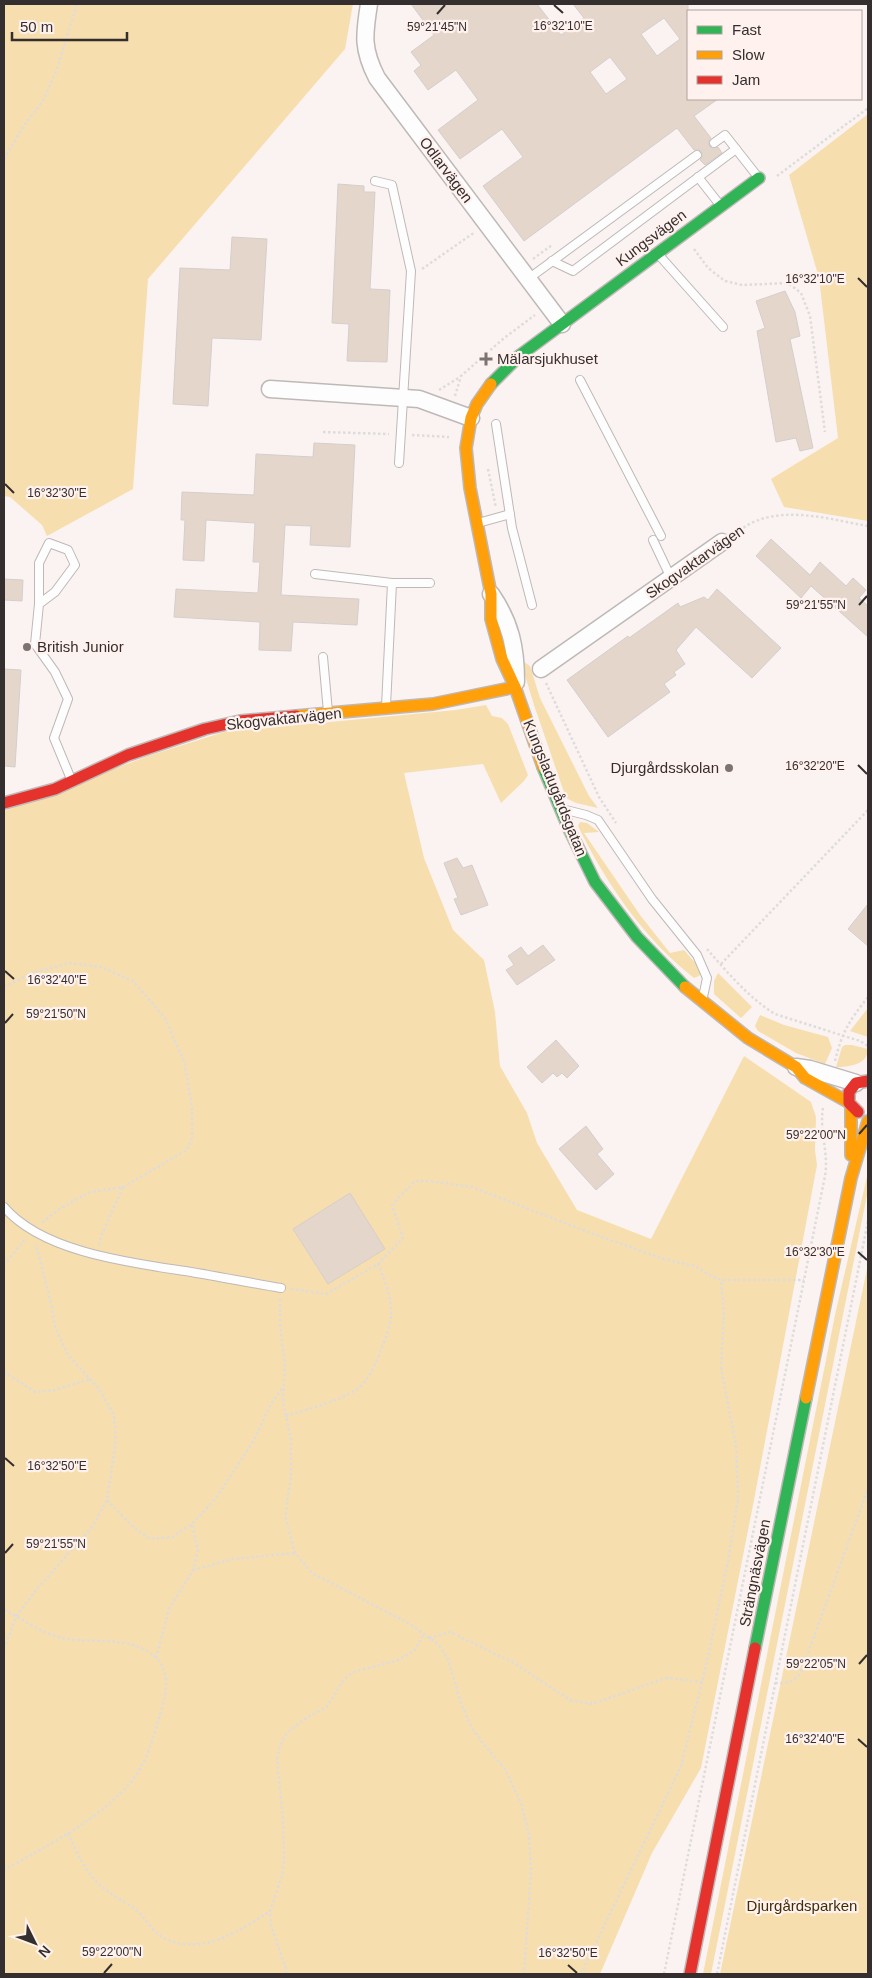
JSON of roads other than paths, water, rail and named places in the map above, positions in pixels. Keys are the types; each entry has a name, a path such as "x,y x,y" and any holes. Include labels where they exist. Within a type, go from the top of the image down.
{"street":[{"name":"Odlarvägen","path":"369,4 365,31 367,58 377,78 562,324"},
{"name":"Kungsvägen","path":"562,324 759,178"},
{"name":"Kungsladugårdsgatan","path":"562,324 519,356 496,378 477,404 471,418 466,448 470,488 492,594 504,613 516,656 516,687 545,772 560,809 595,882 637,937 686,988 748,1038 796,1068 805,1078 850,1104 860,1113 868,1112"},
{"path":"270,389 424,400 471,418"},
{"name":"Skogvaktarvägen","path":"541,670 722,542"},
{"name":"Skogvaktarvägen","path":"4,803 28,797 72,781 128,755 205,729 240,721 433,704 516,687"},
{"name":"Kungsladugårdsgatan","path":"796,1068 863,1079"},
{"path":"850,1104 849,1091 863,1079"},
{"name":"Strängnäsvägen","path":"850,1104 852,1178"},
{"name":"Strängnäsvägen","path":"690,1974 785,1499 852,1178 868,1121"}],"lane":[{"path":"714,143 725,135 759,178"},
{"path":"552,262 573,271 736,149"},
{"path":"528,279 697,155"},
{"path":"698,177 720,206"},
{"path":"376,181 392,185 411,271 399,463"},
{"path":"657,252 723,328"},
{"path":"580,380 661,536"},
{"path":"496,424 510,514 532,605"},
{"path":"477,523 510,514"},
{"path":"653,540 671,578"},
{"path":"39,604 55,592 76,565 68,550 49,542 39,562 39,604 35,644 55,672 68,699 54,738 72,781"},
{"path":"315,574 392,583 430,583"},
{"path":"386,708 392,583"},
{"path":"323,656 328,714"},
{"path":"560,809 598,820 652,899 697,955 707,978 702,1001"},
{"path":"4,1206 19,1222 32,1231 55,1242 126,1262 281,1288"}],"place":[{"name":"Mälarsjukhuset","path":"486,359"},
{"name":"British Junior","path":"27,647"},
{"name":"Djurgårdsskolan","path":"729,768"}],"park label":[{"name":"Djurgårdsparken","path":"802,1906"}]}
